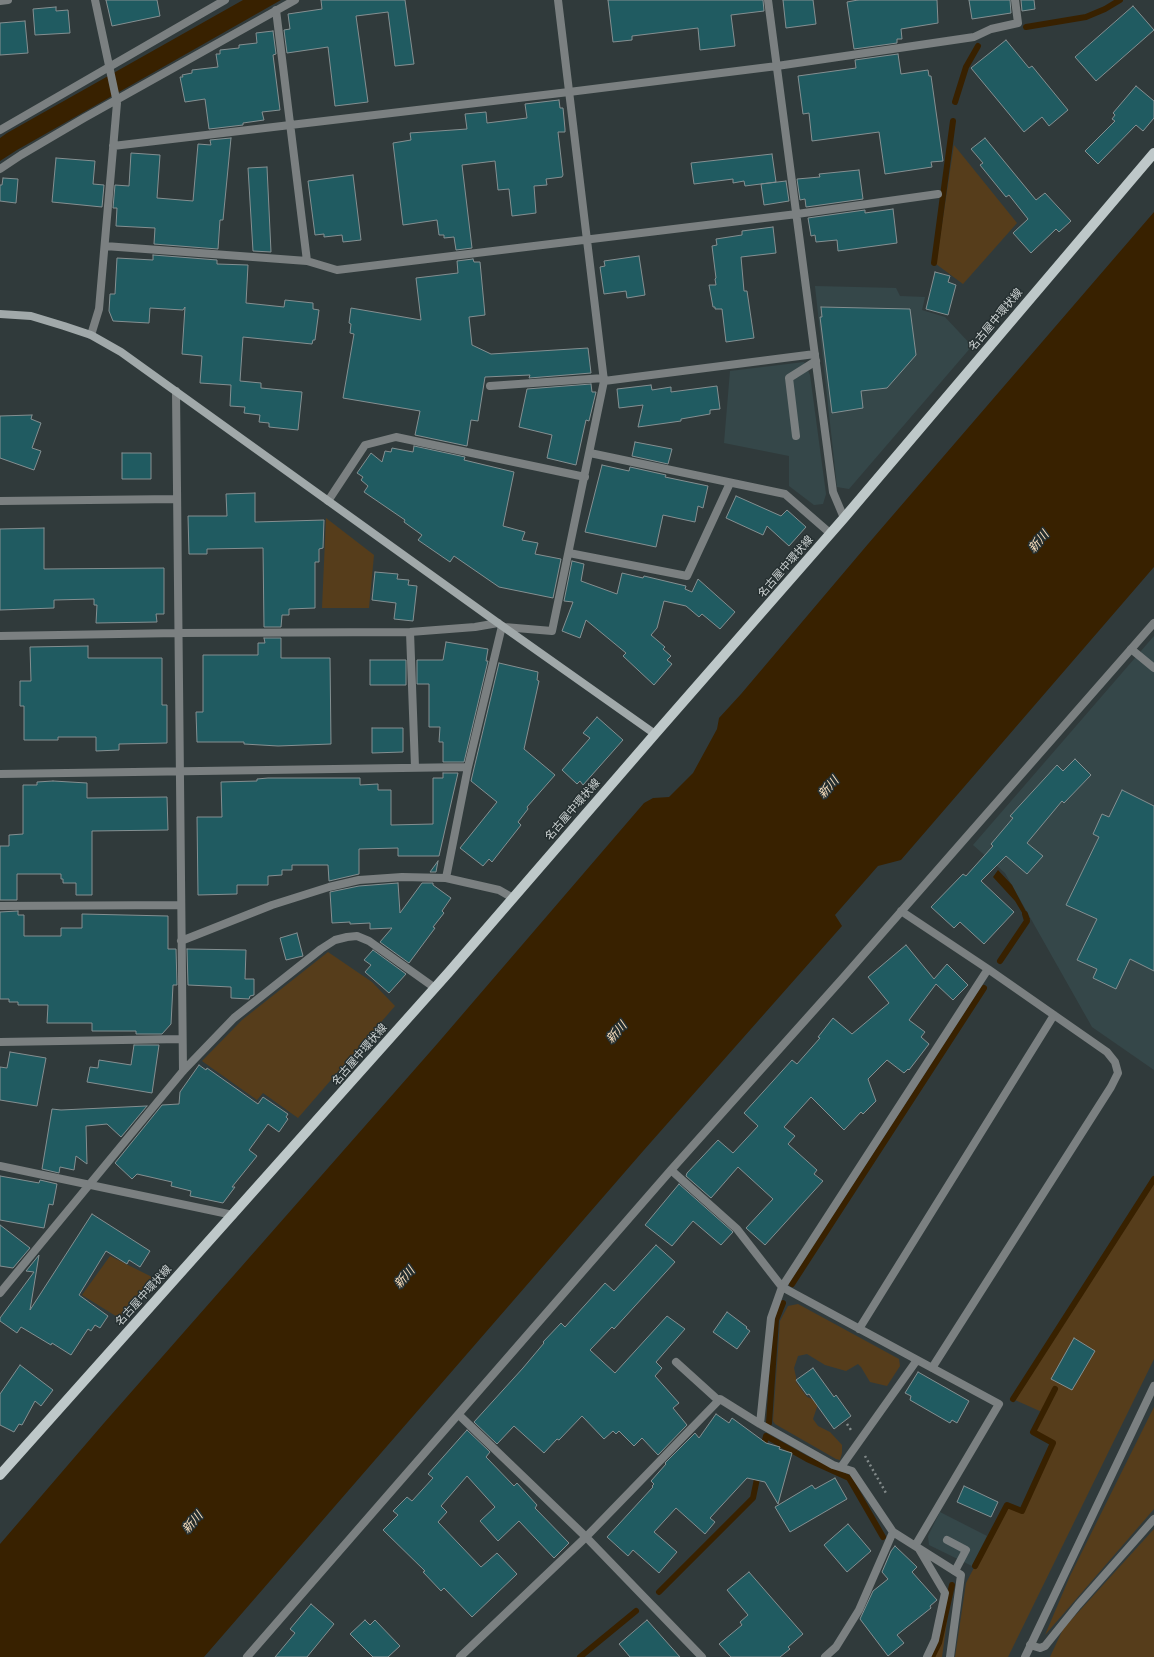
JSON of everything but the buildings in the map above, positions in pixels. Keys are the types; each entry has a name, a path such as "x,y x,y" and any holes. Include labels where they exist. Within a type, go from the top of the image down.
{"main road":[{"name":"名古屋中環状線","path":"0,1475 435,988 831,534 1154,153"}],"street":[{"path":"0,1 8,0"},
{"path":"91,335 99,309 116,97 95,0"},
{"path":"0,130 110,68 225,0"},
{"path":"0,169 116,97 295,0"},
{"path":"0,636 178,633 410,632 501,625 552,631 604,380 558,0"},
{"path":"768,0 834,492 844,518"},
{"path":"113,146 777,66 974,37 990,29 1018,23 1015,0"},
{"path":"276,10 307,261"},
{"path":"105,246 307,261 337,270 797,214 938,194"},
{"path":"0,314 30,316 64,326 91,335 120,352 655,734"},
{"path":"490,386 604,380 816,357"},
{"path":"796,436 789,378 816,357"},
{"path":"176,391 183,1071"},
{"path":"328,500 365,445 396,437 585,477"},
{"path":"590,453 785,494 831,534"},
{"path":"568,553 687,576 730,483"},
{"path":"0,501 177,499"},
{"path":"247,1657 671,1170 1154,623"},
{"path":"446,878 468,767 501,625"},
{"path":"410,632 415,767"},
{"path":"1131,649 1154,668"},
{"path":"0,774 468,767"},
{"path":"181,941 272,905 329,887 359,880 446,878 499,890 513,898"},
{"path":"0,906 181,905"},
{"path":"901,911 988,969 1107,1052 1115,1062 1118,1073 1111,1087 932,1368"},
{"path":"1,1290 183,1071 234,1018 321,949 335,940 357,936 369,941 435,988"},
{"path":"760,1424 771,1318 782,1287 988,969"},
{"path":"859,1329 1054,1015"},
{"path":"0,1042 182,1039"},
{"path":"0,1166 233,1215"},
{"path":"671,1170 737,1229 782,1287 999,1404 917,1547"},
{"path":"841,1468 917,1360"},
{"path":"676,1362 718,1400 720,1399 760,1424 833,1465 852,1471 893,1532 961,1575 950,1657"},
{"path":"1025,1657 1154,1386"},
{"path":"460,1657 586,1538 718,1400"},
{"path":"459,1415 586,1538 702,1657"},
{"path":"1030,1645 1040,1648 1044,1646 1154,1519"},
{"path":"825,1657 836,1647 859,1610 893,1532"},
{"path":"947,1540 966,1550 955,1571"},
{"path":"917,1547 944,1592 935,1640 927,1657"}],"path":[{"path":"847,1424 889,1498"}],"shaded area":[{"path":"954,145 1017,223 963,284 936,264"},
{"path":"815,286 896,288 900,296 925,297 922,310 945,317 972,346 849,489 837,487"},
{"path":"804,362 810,375 826,494 823,504 814,505 789,486 789,456 724,443 730,371"},
{"path":"326,518 374,555 369,608 322,608"},
{"path":"1154,636 1154,1070 1092,1027 1005,873 973,845"},
{"path":"328,952 372,982 395,1006 298,1118 263,1093 257,1100 202,1061 242,1020"},
{"path":"1154,1179 1154,1359 1008,1657 955,1657 966,1583 1007,1505 1022,1511 1053,1443 1033,1432 1042,1412 1015,1400"},
{"path":"110,1256 154,1278 119,1318 82,1295"},
{"path":"798,1304 899,1359 900,1366 887,1386 870,1382 858,1364 846,1371 825,1365 807,1354 798,1356 794,1368 796,1382 807,1397 817,1401 817,1407 813,1419 818,1426 830,1432 842,1445 840,1460 775,1424 773,1421 780,1321 788,1306"},
{"path":"1154,1407 1154,1509 1045,1635 1070,1576"},
{"path":"940,1512 987,1536 972,1566 929,1545 928,1536"},
{"path":"1154,1529 1154,1657 1050,1657 1063,1629"},
{"path":"952,1585 942,1657 932,1657 939,1643"}],"water":[{"path":"243,0 281,0 0,161 0,138 7,133"},
{"name":"新川","path":"1154,212 1154,567 901,860 878,866 835,915 842,926 644,1150 204,1657 0,1657 0,1544 104,1423 437,1044 644,803 653,798 669,797 693,773 717,729 719,718"},
{"path":"998,870 1012,885 1030,919 1027,921 1015,901 993,877"}],"waterway":[{"path":"1026,27 1086,17 1105,9 1120,0"},
{"path":"955,102 966,67 978,46"},
{"path":"934,263 953,121"},
{"path":"1000,961 1027,921 1025,914"},
{"path":"792,1284 984,988"},
{"path":"1013,1399 1154,1179"},
{"path":"769,1423 776,1320 783,1303"},
{"path":"975,1566 1007,1505 1022,1511 1053,1443 1033,1432 1055,1389"},
{"path":"763,1449 766,1436 807,1459 849,1478 883,1537"},
{"path":"659,1592 753,1498 758,1474"},
{"path":"932,1657 939,1643 952,1585"},
{"path":"580,1657 636,1611"}]}
